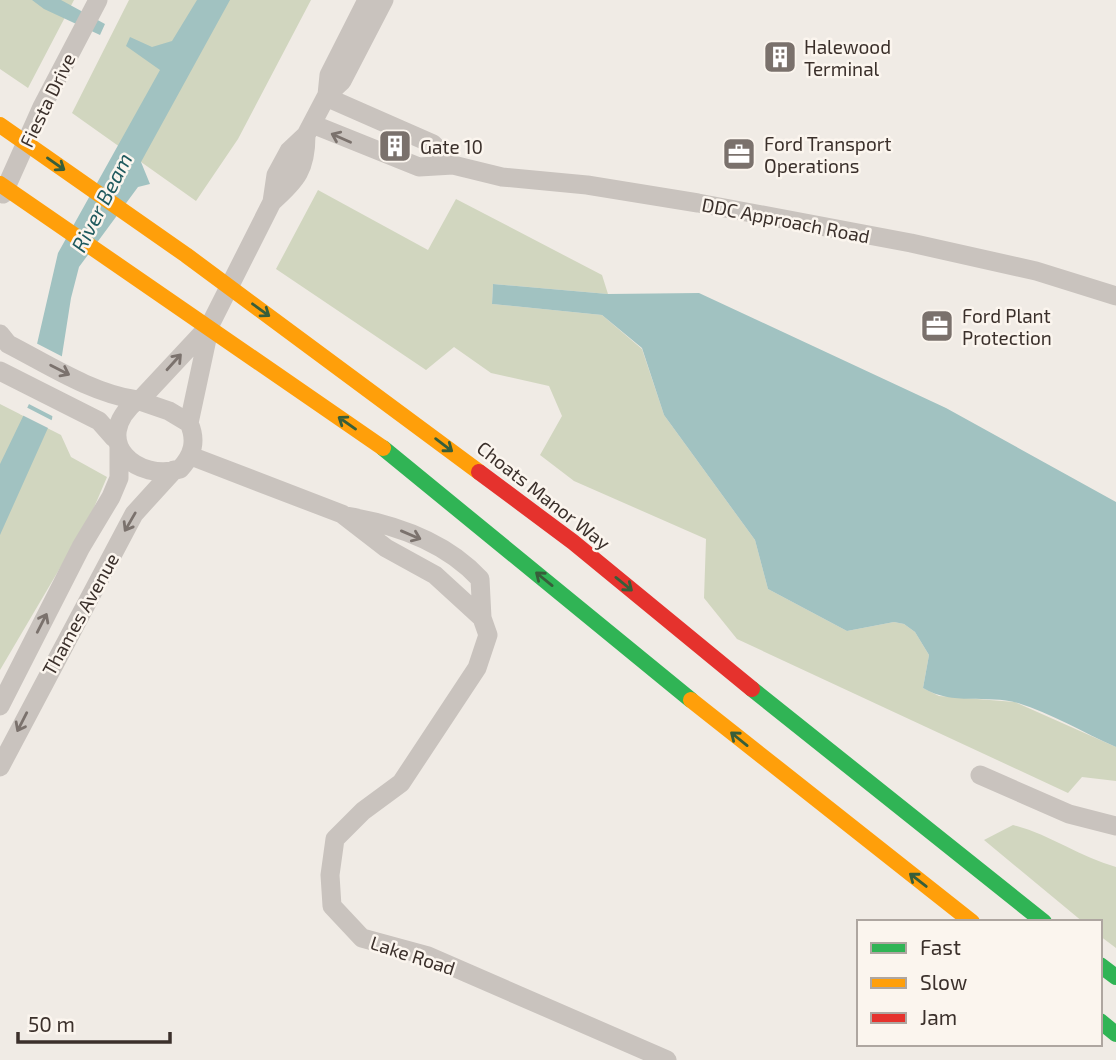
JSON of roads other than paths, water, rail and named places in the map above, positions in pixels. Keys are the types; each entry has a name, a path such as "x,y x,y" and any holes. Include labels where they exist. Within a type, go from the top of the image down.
{"highway":[{"name":"Choats Manor Way","path":"0,125 208,271 573,542 890,802 1041,920"},
{"path":"0,184 397,458 789,780 969,920"},
{"path":"1102,1023 1116,1034"}],"street":[{"path":"327,96 329,75 368,0"},
{"path":"8,375 99,421 130,459 150,469 174,470 191,456 193,435 189,423 210,326 272,202 293,184 300,171 306,158 309,130 327,96 342,81 384,0"},
{"name":"Fiesta Drive","path":"0,200 97,2"},
{"path":"327,96 433,144 453,166"},
{"name":"DDC Approach Road","path":"309,130 408,164 453,166 502,177 587,184 698,203 911,243 1036,271 1116,296"},
{"path":"116,443 120,417 210,326"},
{"path":"0,334 8,344 92,387 169,411 189,423"},
{"name":"Thames Avenue","path":"0,706 81,547 111,497 119,478 116,443"},
{"path":"191,456 345,516 386,548 435,575 482,618"},
{"name":"Thames Avenue","path":"0,767 134,513 174,470"},
{"name":"Lake Road","path":"345,516 374,521 452,552 480,579 482,618 488,635 477,668 401,783 363,811 335,839 330,875 332,906 362,938 428,956 667,1060"},
{"path":"980,775 1069,814 1116,827"}],"water":[{"path":"32,0 61,0 105,24 100,35 44,9"},
{"name":"River Beam","path":"197,0 230,0 141,162 150,184 138,187 79,267 71,298 52,419 0,535 0,464 29,404 37,344 58,253 160,70 126,46 130,37 152,47 172,41"},
{"path":"493,284 608,294 699,293 946,408 1116,502 1116,747 1018,703 946,697 934,693 923,688 929,655 915,632 904,624 894,622 847,631 768,589 755,540 664,415 642,348 602,315 492,304"}],"place":[{"name":"Halewood Terminal","path":"780,57"},
{"name":"Gate 10","path":"395,146"},
{"name":"Ford Transport Operations","path":"739,154"},
{"name":"Ford Plant Protection","path":"937,326"}]}
